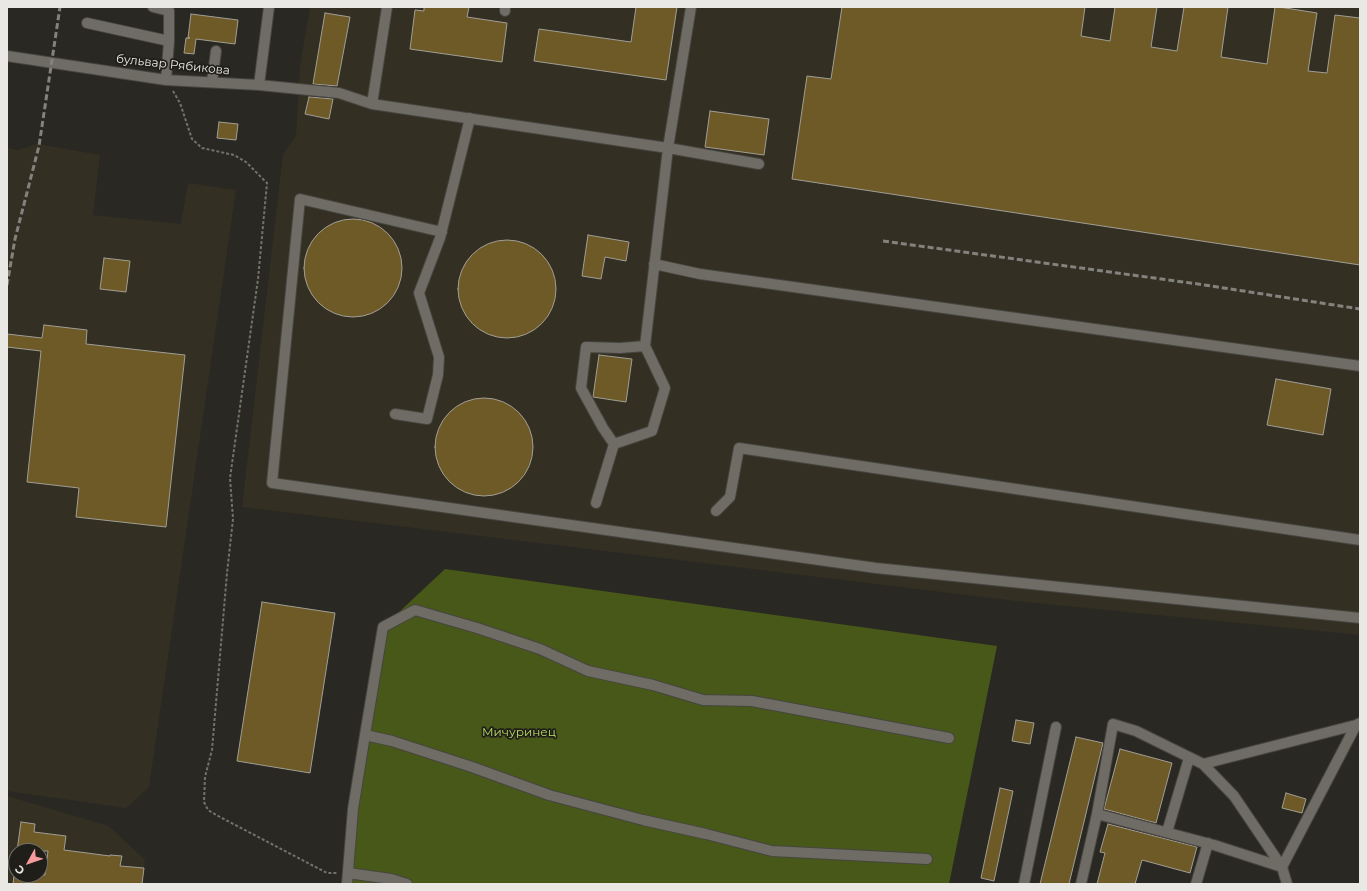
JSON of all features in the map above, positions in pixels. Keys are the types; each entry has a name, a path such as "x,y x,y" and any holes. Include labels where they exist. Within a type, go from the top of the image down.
{"street":[{"path":"153,7 169,11 169,40 166,80"},
{"path":"259,85 269,7"},
{"path":"372,104 387,7"},
{"path":"614,444 652,431 665,388 645,346 668,148 691,7"},
{"path":"87,23 169,40"},
{"path":"212,82 216,51"},
{"name":"бульвар Рябикова","path":"7,56 166,80 259,85 339,93 372,104 668,148 758,164"},
{"path":"395,414 426,419 438,375 439,358 419,293 442,232 470,118"},
{"path":"442,232 300,199 272,483 876,568 1360,618"},
{"path":"654,264 708,275 1360,366"},
{"path":"614,444 603,428 581,388 586,347 620,348 645,346"},
{"path":"596,504 614,444"},
{"path":"716,511 730,497 739,448 1360,540"},
{"path":"347,884 352,809 383,627 415,610 477,628 540,649 588,671 653,685 703,700 752,701 949,738"},
{"path":"1081,884 1097,814 1113,724 1136,731 1203,764 1234,796 1282,867 1286,884"},
{"path":"1203,764 1358,724"},
{"path":"1282,867 1358,724"},
{"path":"1024,884 1056,727"},
{"path":"365,735 392,741 549,795 772,851 927,859"},
{"path":"1167,832 1189,758"},
{"path":"1097,814 1208,843 1282,867"},
{"path":"1196,884 1208,843"},
{"path":"348,873 391,879 407,884"}],"path":[{"path":"166,80 180,103 192,139 202,148 234,155 246,162 267,183 258,279 230,478 233,519 212,750 205,777 204,802 208,810 327,873 348,873"}],"shaded area":[{"path":"310,7 1360,7 1360,635 1016,601 242,507 283,154 296,136 300,66"},
{"path":"38,144 100,155 93,215 181,224 188,183 236,190 149,787 126,808 7,791 7,148 17,150"},
{"path":"7,796 109,826 145,860 142,884 7,884"}],"green space":[{"name":"Мичуринец","path":"445,569 997,646 949,884 341,884 383,627"}],"building":[{"path":"424,7 469,7 467,17 507,23 502,62 410,49 415,10 424,11"},
{"path":"636,7 677,7 666,80 534,61 539,29 631,42"},
{"path":"842,7 1085,7 1081,36 1110,41 1115,7 1157,7 1151,47 1177,51 1184,7 1228,7 1221,57 1267,64 1275,7 1279,7 1317,13 1308,71 1327,73 1335,15 1360,18 1360,265 792,179 807,76 831,79"},
{"path":"325,13 350,17 337,86 313,84"},
{"path":"191,14 238,20 235,44 196,39 194,54 184,53 186,38 188,38"},
{"path":"309,97 333,99 329,119 305,114"},
{"path":"710,111 769,119 764,155 705,147"},
{"path":"219,122 238,124 236,140 217,138"},
{"path":"353,219 372,223 388,233 398,249 402,268 398,287 388,303 372,313 353,317 334,313 318,303 308,287 304,268 308,249 318,233 334,223"},
{"path":"588,235 629,242 626,261 605,257 601,279 582,276"},
{"path":"507,240 526,244 542,254 552,270 556,289 552,308 542,324 526,334 507,338 488,334 472,324 462,308 458,289 462,270 472,254 488,244"},
{"path":"104,258 130,261 126,292 100,289"},
{"path":"44,325 87,330 86,344 185,355 166,527 76,517 79,488 27,482 41,351 7,347 7,334 42,338"},
{"path":"599,355 632,359 626,402 593,397"},
{"path":"1276,379 1331,389 1323,435 1267,425"},
{"path":"484,398 503,402 519,412 529,428 533,447 529,466 519,482 503,492 484,496 465,492 449,482 439,466 435,447 439,428 449,412 465,402"},
{"path":"262,602 335,613 310,773 237,761"},
{"path":"1016,720 1034,723 1030,744 1012,741"},
{"path":"1076,737 1103,743 1069,884 1040,884"},
{"path":"1120,749 1172,763 1156,823 1104,809"},
{"path":"1000,788 1013,791 994,881 981,878"},
{"path":"1286,793 1306,799 1302,813 1282,808"},
{"path":"21,822 35,824 34,832 66,836 64,850 110,856 122,856 120,866 144,868 142,884 13,884 48,883 48,843 18,843"},
{"path":"1108,824 1197,847 1190,873 1142,860 1135,884 1097,884 1105,853 1100,852"}],"railway":[{"path":"7,285 15,239 39,146 60,7"},
{"path":"883,241 1198,284 1360,309"}]}
